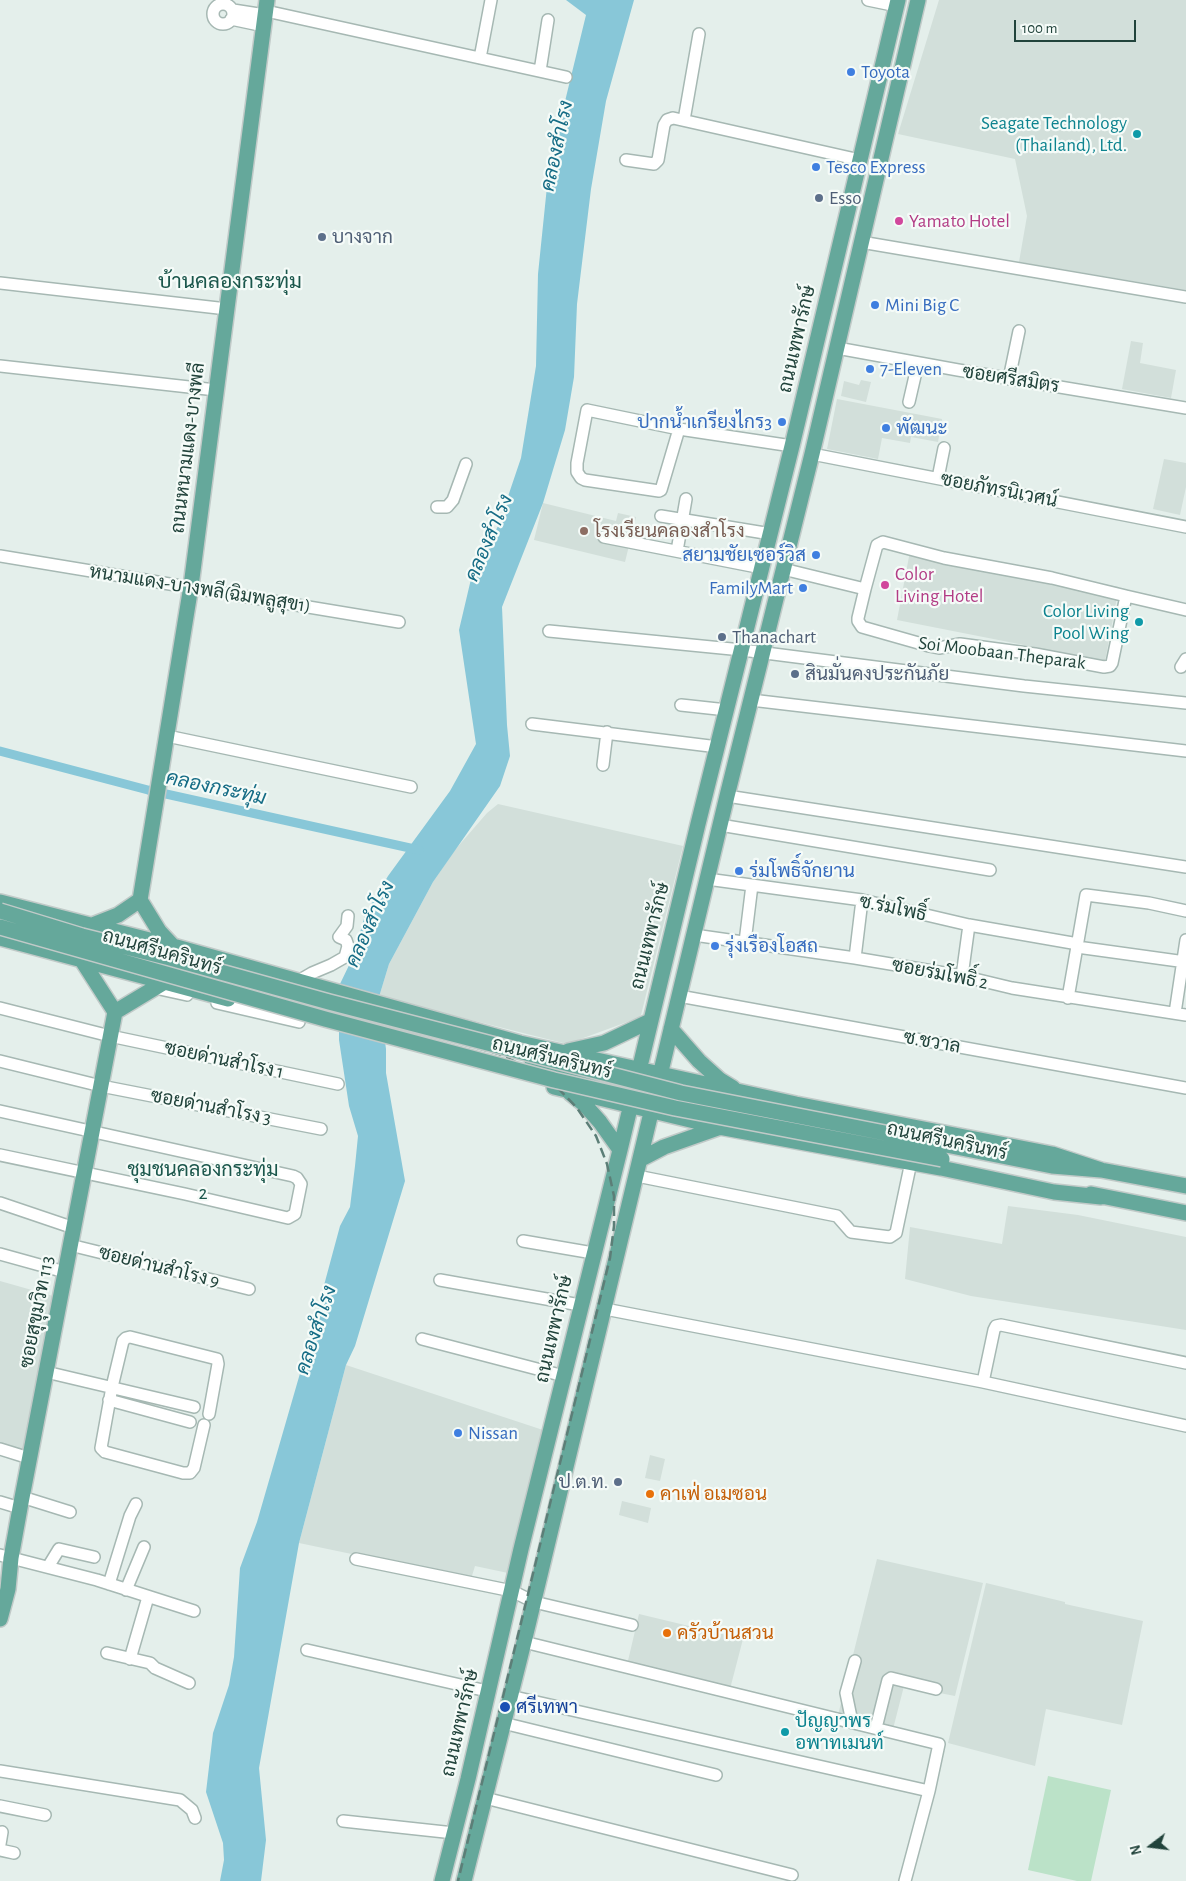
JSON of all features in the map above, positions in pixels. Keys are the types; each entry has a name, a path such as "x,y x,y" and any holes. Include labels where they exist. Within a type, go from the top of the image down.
{"main road":[{"path":"468,1880 484,1798 534,1602 727,796 812,454 918,0"},
{"name":"ถนนเทพารักษ์","path":"442,1881 468,1779 487,1691 580,1305 620,1150 633,1089 771,534 898,3"},
{"name":"ถนนหนามแดง-บางพลี","path":"140,900 191,586 266,13"},
{"path":"867,134 886,135"},
{"path":"90,926 118,915 140,900 168,942"},
{"name":"ถนนศรีนครินทร์","path":"0,902 90,926 168,942 216,960 520,1043 796,1104 1052,1154 1101,1170"},
{"name":"ถนนศรีนครินทร์","path":"0,911 82,936 179,960 329,1002 681,1093 944,1152 1102,1197"},
{"name":"ถนนศรีนครินทร์","path":"0,927 279,1006 554,1080 675,1108 944,1152 1052,1166 1101,1170 1186,1186"},
{"name":"ถนนศรีนครินทร์","path":"0,938 81,959 159,985 212,995 566,1090 719,1128 911,1162 1054,1192 1102,1197 1186,1213"},
{"path":"81,959 115,1012 159,985"},
{"name":"ซอยสุขุมวิท 113","path":"0,1618 4,1588 5,1556 21,1503 115,1012"},
{"path":"559,1052 604,1043 650,1021"},
{"path":"671,1029 699,1061 720,1080 739,1092"},
{"path":"511,1075 526,1074 532,1065 531,1050 520,1043"},
{"path":"532,1065 656,1095 778,1120"},
{"path":"566,1090 585,1105 620,1150"},
{"path":"790,1140 781,1134 778,1120 786,1108 796,1104"},
{"path":"641,1159 664,1147 719,1128"}],"street":[{"path":"480,58 492,0"},
{"path":"868,0 898,3"},
{"path":"229,8 266,13 566,77"},
{"path":"540,71 548,20"},
{"path":"684,120 699,34"},
{"path":"626,160 654,164 658,160 664,125 667,120 673,118 860,160"},
{"path":"861,242 1186,298"},
{"path":"0,283 227,309"},
{"path":"1009,379 1019,331"},
{"name":"ซอยศรีสมิตร","path":"837,348 1186,408"},
{"path":"909,402 918,363"},
{"path":"0,366 216,390"},
{"path":"679,430 661,490 659,491 585,480 579,476 577,463 586,410 679,430 792,446"},
{"path":"938,478 944,448"},
{"name":"ซอยภัทรนิเวศน์","path":"812,454 1186,527"},
{"path":"437,507 447,507 453,500 466,464"},
{"path":"678,552 686,499"},
{"path":"661,516 771,534"},
{"path":"604,537 762,568"},
{"name":"Soi Moobaan Theparak","path":"883,542 944,558 1052,578 1126,596 1112,663 1110,666 1104,667 1035,654 960,644 939,648 862,628 858,618 865,589 877,545 883,542"},
{"name":"หนามแดง-บางพลี(ฉิมพลูสุข1)","path":"0,556 191,586 399,622"},
{"path":"783,569 865,589"},
{"path":"1126,596 1186,610"},
{"path":"549,631 762,652 1024,686 1186,703"},
{"path":"751,700 1186,751"},
{"path":"681,706 727,710"},
{"path":"532,724 718,747"},
{"path":"603,765 607,732"},
{"path":"168,736 411,787"},
{"path":"727,796 1186,868"},
{"path":"720,825 990,870"},
{"name":"ซ.ร่มโพธิ์","path":"707,879 862,900 969,925 1184,962"},
{"path":"745,942 752,885"},
{"path":"1068,998 1086,896 1088,894 1186,911"},
{"path":"854,958 862,900"},
{"path":"168,942 304,981 312,973 345,957 348,946 346,940 339,937 347,926 348,916"},
{"path":"962,976 969,925"},
{"name":"ซอยร่มโพธิ์ 2","path":"694,935 854,958 962,976 1012,988 1068,998 1181,1014"},
{"path":"1181,1014 1186,940"},
{"path":"159,985 299,1022"},
{"name":"ซ.ชวาล","path":"679,996 1186,1088"},
{"name":"ซอยด่านสำโรง 1","path":"0,1008 110,1036 338,1084"},
{"name":"ซอยด่านสำโรง 3","path":"0,1061 101,1086 321,1129"},
{"path":"0,1111 293,1176 301,1184 295,1214 288,1218 186,1194 0,1155"},
{"path":"637,1176 837,1216 851,1232 890,1238 896,1233 911,1162"},
{"path":"0,1203 74,1228"},
{"path":"523,1241 593,1252"},
{"name":"ซอยด่านสำโรง 9","path":"70,1245 249,1288"},
{"path":"0,1254 65,1272"},
{"path":"440,1280 580,1305"},
{"path":"605,1309 983,1382 1186,1426"},
{"path":"983,1382 994,1330 996,1326 1001,1325 1186,1363"},
{"path":"130,1337 217,1359 218,1364 208,1420 204,1425 194,1468 190,1473 105,1452 101,1448 101,1443 110,1400 123,1341 126,1338 130,1337"},
{"path":"422,1339 564,1376"},
{"path":"46,1372 194,1407 202,1406 209,1414"},
{"path":"110,1400 190,1422 198,1426 204,1425"},
{"path":"190,1422 189,1414 194,1407"},
{"path":"0,1450 29,1458"},
{"path":"0,1502 21,1503 70,1512"},
{"path":"109,1584 130,1516 136,1504"},
{"path":"126,1590 144,1547"},
{"path":"48,1567 59,1550 94,1557"},
{"path":"5,1556 109,1584 194,1611"},
{"path":"356,1559 512,1591 534,1602 632,1625"},
{"path":"130,1659 148,1596"},
{"path":"524,1642 939,1744 929,1791 905,1881"},
{"path":"307,1650 487,1691"},
{"path":"107,1654 150,1663 155,1668 189,1683"},
{"path":"852,1722 846,1693 855,1661"},
{"path":"876,1728 888,1680 891,1678 936,1689"},
{"path":"510,1696 929,1791"},
{"path":"503,1723 716,1775"},
{"path":"0,1771 180,1800 192,1810 195,1818"},
{"path":"484,1798 792,1874"},
{"path":"0,1806 45,1815"},
{"path":"343,1821 454,1833"},
{"path":"0,1850 14,1853"}],"shaded area":[{"path":"939,0 1186,0 1186,290 1019,262 1027,216 1015,159 898,134"},
{"path":"1131,341 1143,343 1140,363 1176,370 1171,398 1122,389"},
{"path":"861,380 871,382 866,402 841,396 844,381 859,385"},
{"name":"พัฒนะ","path":"837,399 942,419 938,442 911,437 910,443 882,438 878,459 827,449"},
{"path":"1164,459 1186,463 1186,487 1180,515 1153,509"},
{"name":"โรงเรียนคลองสำโรง","path":"543,503 616,521 618,513 636,517 625,562 534,540"},
{"path":"911,546 1119,587 1105,661 897,620"},
{"path":"498,804 683,846 641,1015 638,1018 567,1044 379,997 389,964 433,882 454,851 487,813"},
{"path":"1008,1206 1078,1215 1186,1237 1186,1330 971,1296 905,1279 910,1227 1002,1244"},
{"path":"0,1281 53,1296 24,1453 0,1446"},
{"path":"346,1365 543,1430 508,1573 475,1566 471,1579 299,1543"},
{"path":"650,1455 665,1459 660,1481 645,1478"},
{"path":"622,1501 651,1508 648,1523 619,1515"},
{"path":"877,1559 983,1583 955,1696 904,1686 893,1729 838,1715"},
{"path":"986,1583 1065,1602 1065,1604 1143,1621 1122,1725 1046,1709 1035,1766 948,1743"},
{"name":"ครัวบ้านสวน","path":"639,1614 743,1639 730,1689 627,1665"}],"green space":[{"path":"1048,1776 1111,1790 1091,1881 1077,1881 1028,1870"}],"water":[{"name":"คลองสำโรง","path":"566,0 634,0 606,101 591,189 577,304 574,377 565,430 543,503 502,607 510,756 500,786 433,882 389,964 379,997 386,1049 386,1073 405,1181 355,1346 346,1365 299,1543 259,1768 266,1840 261,1881 220,1881 224,1860 223,1843 206,1792 213,1733 229,1685 234,1657 240,1568 257,1522 340,1226 350,1207 358,1136 349,1106 339,1040 339,986 353,957 365,915 388,876 450,791 476,744 459,630 471,579 498,526 521,458 536,366 538,274 549,167 586,15"}],"waterway":[{"name":"คลองกระทุ่ม","path":"0,751 148,790 419,850"}],"railway":[{"path":"0,918 499,1054 533,1070 556,1086 577,1108 596,1136 607,1164 614,1196 614,1226 610,1258 458,1881"}],"place":[{"name":"Toyota","path":"851,72"},
{"name":"Seagate Technology (Thailand), Ltd.","path":"1137,134"},
{"name":"Tesco Express","path":"816,167"},
{"name":"Esso","path":"819,198"},
{"name":"Yamato Hotel","path":"899,221"},
{"name":"บางจาก","path":"322,237"},
{"name":"Mini Big C","path":"875,305"},
{"name":"7-Eleven","path":"870,369"},
{"name":"ปากน้ำเกรียงไกร3","path":"782,422"},
{"name":"พัฒนะ","path":"886,428"},
{"name":"โรงเรียนคลองสำโรง","path":"584,531"},
{"name":"สยามชัยเซอร์วิส","path":"816,555"},
{"name":"Color Living Hotel","path":"885,585"},
{"name":"FamilyMart","path":"803,588"},
{"name":"Color Living Pool Wing","path":"1139,622"},
{"name":"Thanachart","path":"722,637"},
{"name":"สินมั่นคงประกันภัย","path":"795,674"},
{"name":"ร่มโพธิ์จักยาน","path":"739,871"},
{"name":"รุ่งเรืองโอสถ","path":"715,946"},
{"name":"Nissan","path":"458,1433"},
{"name":"ป.ต.ท.","path":"618,1482"},
{"name":"คาเฟ่ อเมซอน","path":"650,1494"},
{"name":"ครัวบ้านสวน","path":"667,1633"},
{"name":"ศรีเทพา","path":"505,1707"},
{"name":"ปัญญาพร อพาทเมนท์","path":"785,1732"}],"district":[{"name":"บ้านคลองกระทุ่ม","path":"230,282"},
{"name":"ชุมชนคลองกระทุ่ม 2","path":"203,1182"}]}
